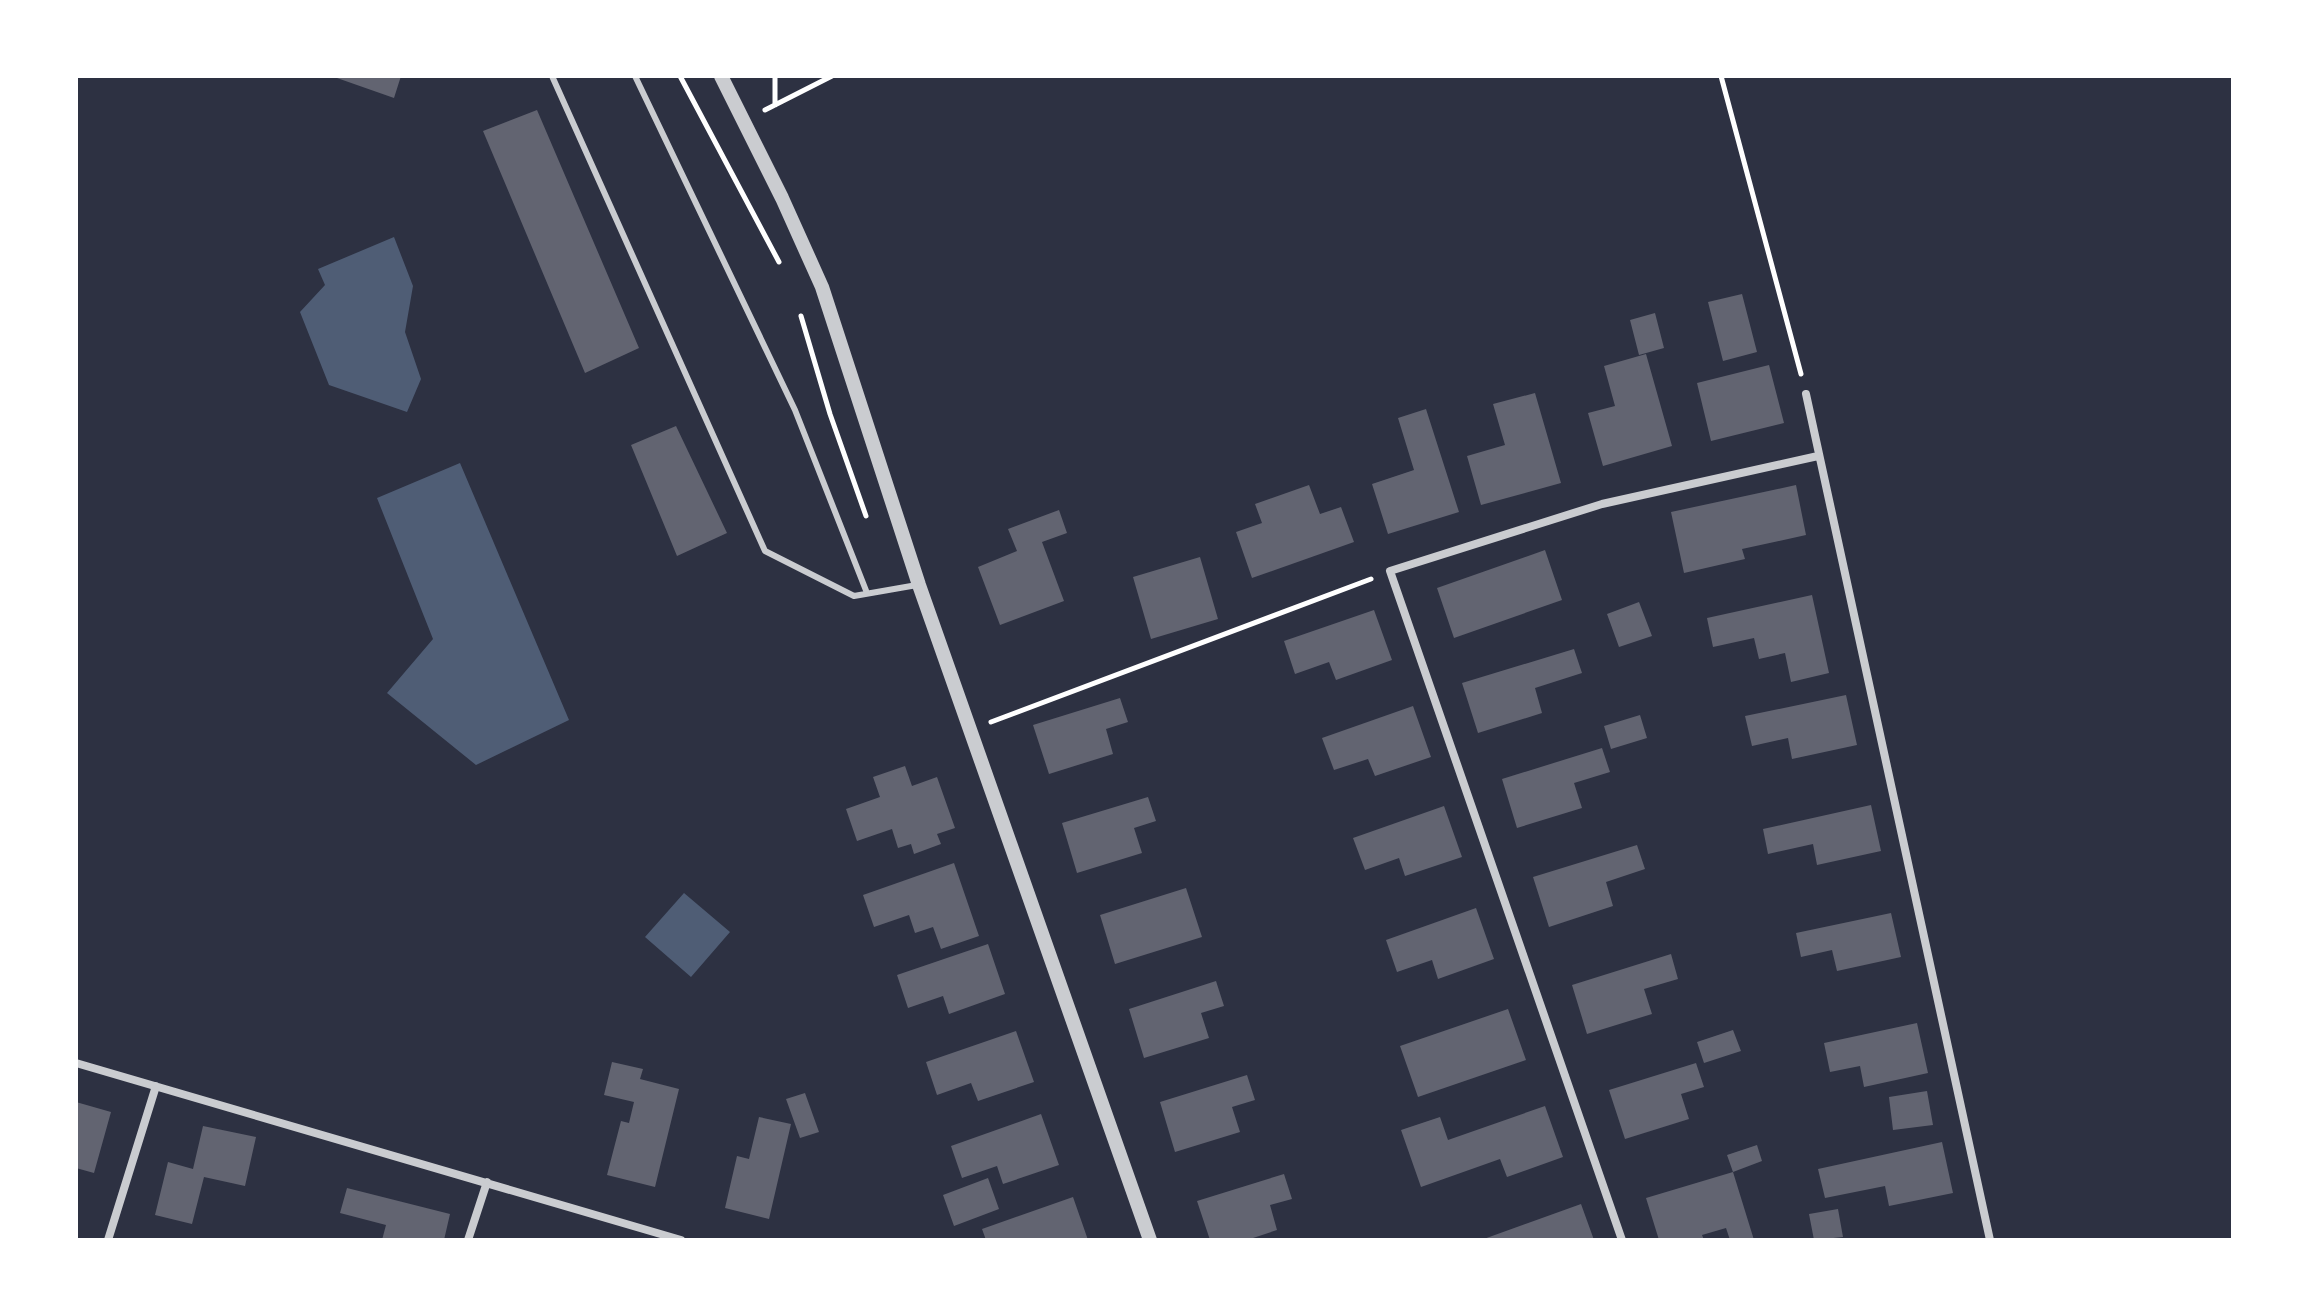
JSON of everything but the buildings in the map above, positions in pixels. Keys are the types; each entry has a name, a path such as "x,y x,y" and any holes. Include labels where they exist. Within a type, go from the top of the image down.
{"street":[{"path":"721,76 822,287 919,585 1150,1240"},
{"path":"1806,394 1990,1240"},
{"path":"1622,1240 1390,571 1602,504 1818,456"},
{"path":"76,1063 681,1240"},
{"path":"108,1240 156,1086"},
{"path":"468,1240 487,1182"}],"lane":[{"path":"552,76 765,551 854,596 919,585"},
{"path":"635,76 795,410 867,593"}],"path":[{"path":"680,76 784,272"},
{"path":"775,76 775,105"},
{"path":"745,122 832,76"},
{"path":"1721,76 1806,394"},
{"path":"800,315 830,414"},
{"path":"971,729 1390,571"}],"water":[{"path":"394,237 413,286 405,332 421,379 407,412 329,385 300,312 325,285 318,269"},
{"path":"460,463 569,720 476,765 387,693 433,639 377,498"},
{"path":"684,893 730,932 691,977 645,937"}]}
